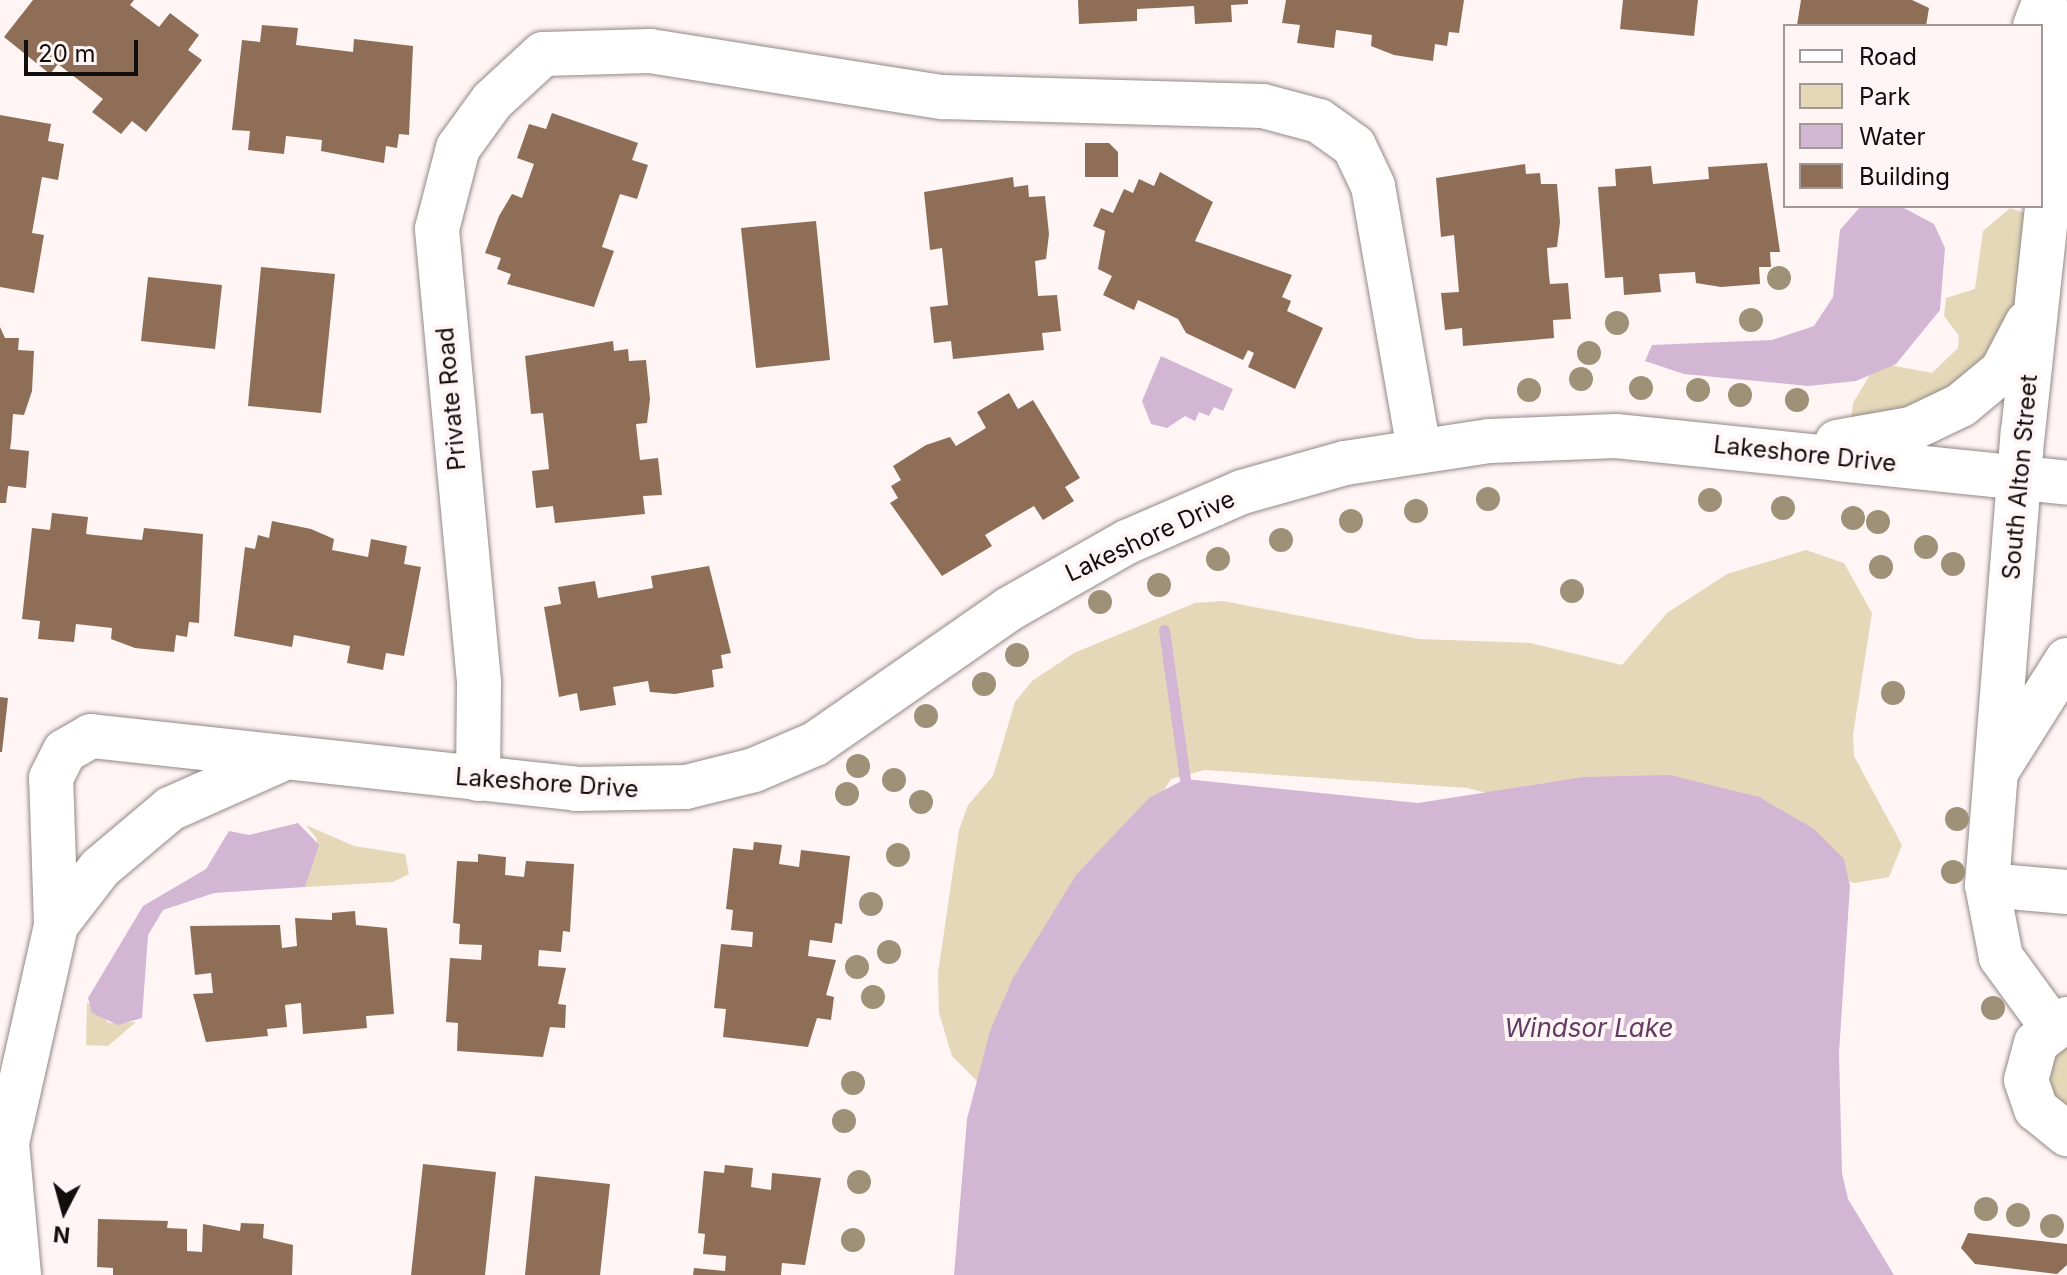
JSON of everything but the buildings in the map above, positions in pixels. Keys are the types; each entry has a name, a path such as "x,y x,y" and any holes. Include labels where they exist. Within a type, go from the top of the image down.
{"street":[{"path":"2036,24 2045,0"},
{"name":"South Alton Street","path":"2059,1023 2001,957 1987,885 1992,786 2019,477 2067,23"},
{"name":"Private Road","path":"478,779 479,682 437,229 448,171 466,134 543,54 650,51 902,93 1263,106 1319,121 1347,138 1370,175 1419,450"},
{"path":"1777,451 1892,434 1943,416 2002,371 2038,299"},
{"name":"Lakeshore Drive","path":"19,1275 7,1156 6,1107 56,925 51,778 77,741 108,734 284,759 478,779 651,791 754,770 824,738 1009,609 1172,520 1295,476 1419,450 1587,435 1777,451 2067,483"},
{"name":"South Alton Street","path":"1992,786 2011,739 2067,660"},
{"name":"Lakeshore Drive","path":"56,925 100,868 170,809 284,759"},
{"path":"1987,885 2067,892"},
{"path":"2059,1023 2032,1050 2026,1080 2043,1119 2067,1134"}],"green space":[{"path":"2010,208 2028,214 2039,254 1982,386 1851,424 1853,403 1871,373 1890,365 1932,373 1958,348 1959,336 1944,316 1946,298 1975,289 1983,231"},
{"path":"1806,550 1844,563 1872,613 1853,735 1854,756 1902,845 1889,877 1855,883 1467,788 1205,770 1171,779 978,1082 952,1056 939,1013 938,973 959,830 968,805 993,776 1015,702 1032,681 1074,653 1195,603 1223,601 1419,639 1530,643 1622,665 1667,613 1727,574"},
{"path":"306,825 354,846 405,854 409,874 393,882 305,887 317,839"},
{"path":"87,1002 109,1023 136,1022 108,1046 86,1045"},
{"path":"2067,1039 2067,1115 2045,1085 2049,1057"}],"water":[{"path":"1859,208 1904,208 1934,224 1945,248 1940,310 1896,364 1856,381 1808,386 1684,374 1645,361 1652,345 1772,340 1814,326 1833,297 1840,230"},
{"path":"1161,356 1233,389 1223,411 1214,407 1209,416 1199,412 1195,421 1185,416 1167,428 1151,424 1142,401"},
{"name":"Windsor Lake","path":"1670,775 1759,797 1814,829 1844,859 1850,886 1839,1053 1842,1173 1848,1199 1894,1275 954,1275 967,1119 990,1031 1013,978 1076,875 1149,798 1185,779 1418,803 1584,777"},
{"path":"298,823 319,845 305,887 214,893 163,910 148,935 142,1018 118,1025 92,1013 88,998 143,906 206,869 229,831 249,835"}],"waterway":[{"path":"1164,630 1185,779"}]}
